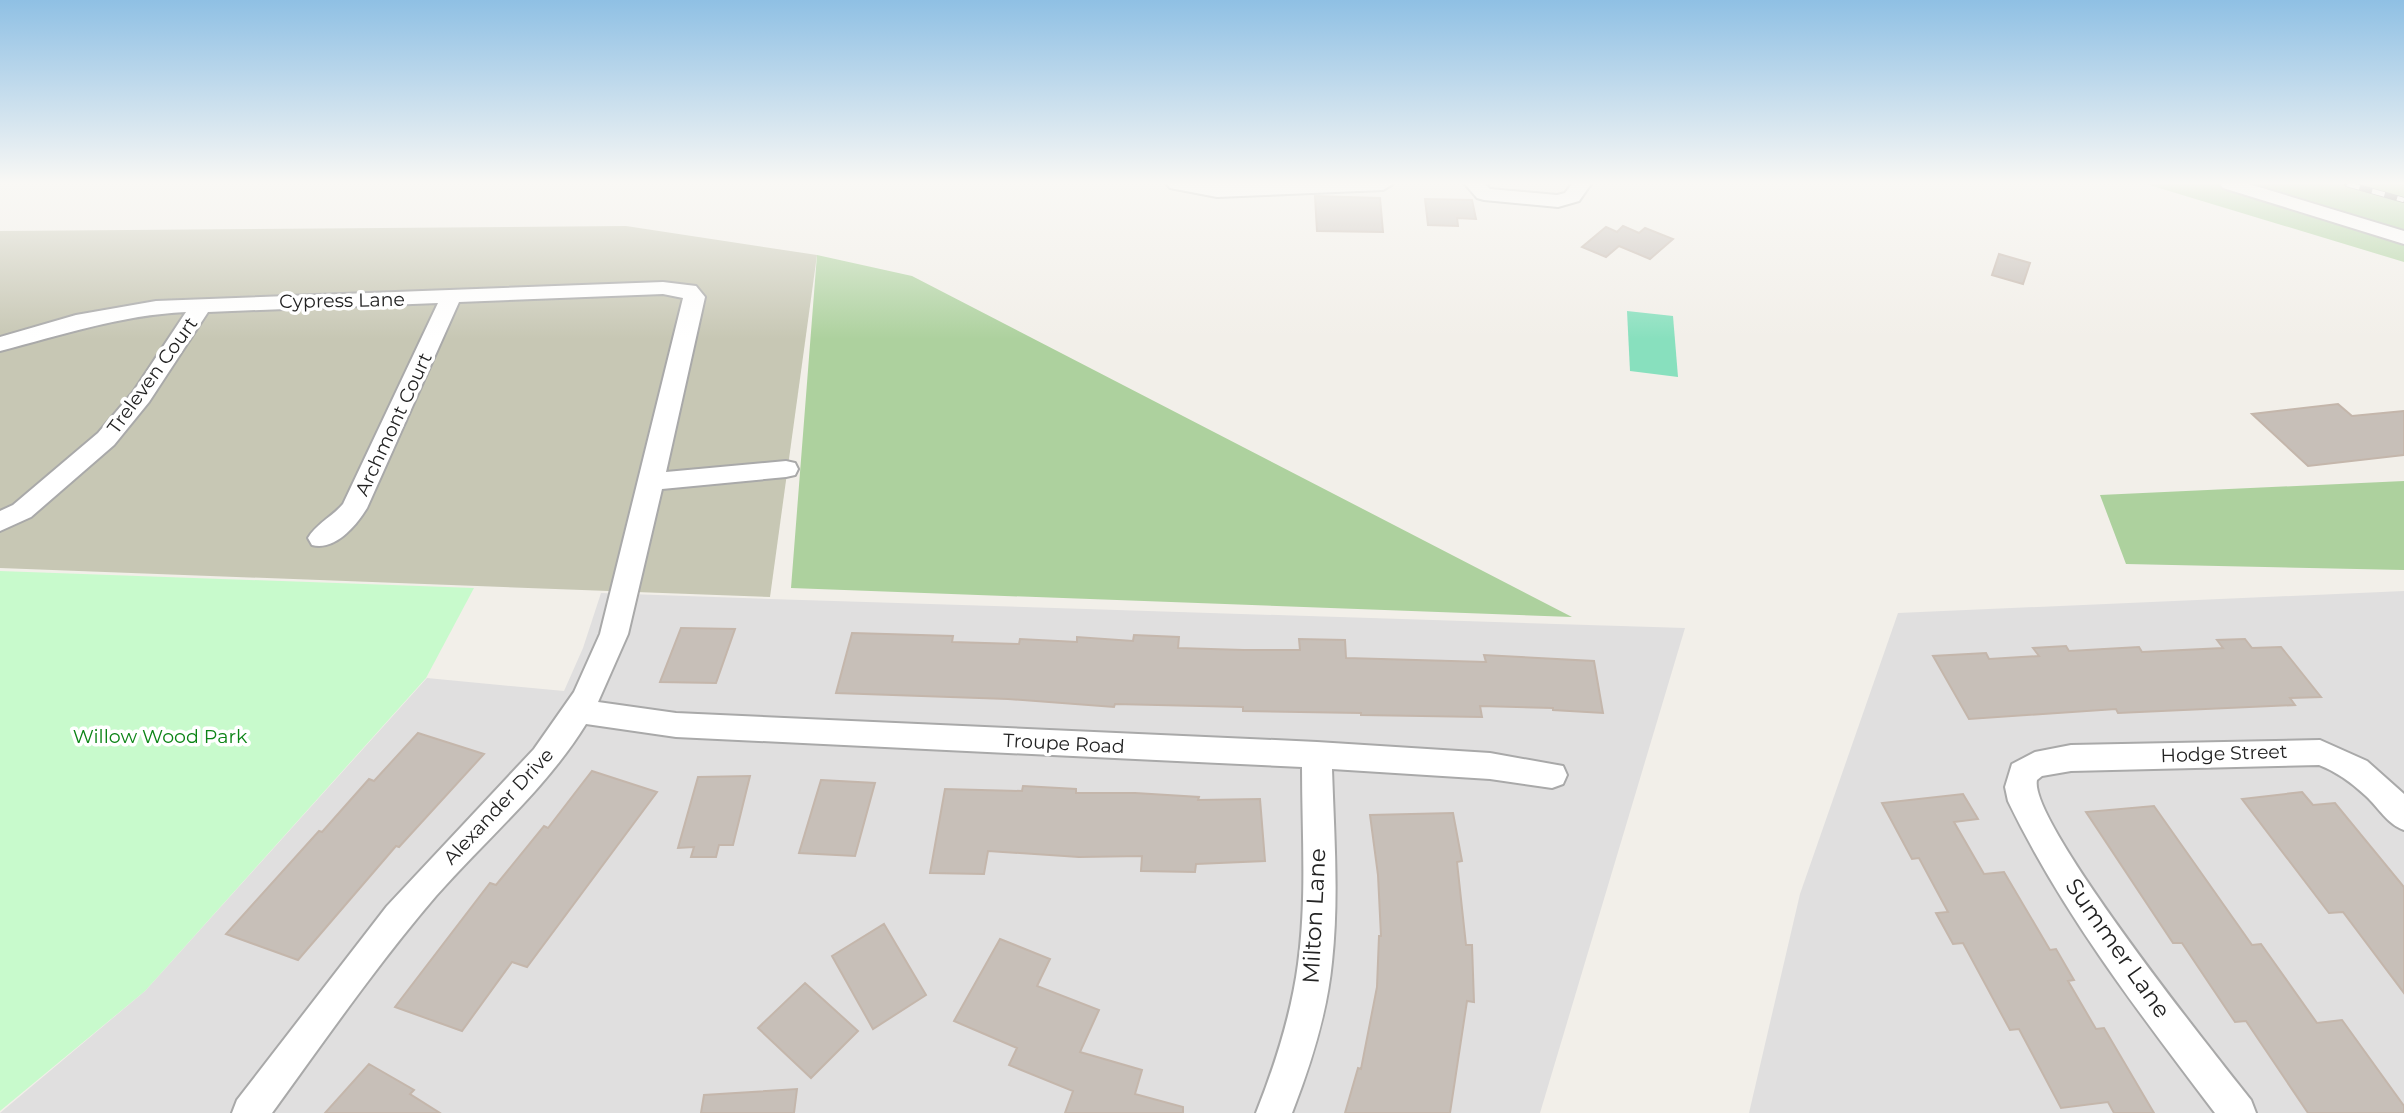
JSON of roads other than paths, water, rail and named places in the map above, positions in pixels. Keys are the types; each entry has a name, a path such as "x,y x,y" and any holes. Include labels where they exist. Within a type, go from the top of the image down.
{"street":[{"name":"Cypress Lane","path":"0,344 117,313 202,304 663,288 688,291"},
{"name":"Alexander Drive","path":"250,1113 380,938 430,879 523,783 561,737 594,682 614,634 693,310 694,297 688,291"},
{"name":"Archmont Court","path":"321,538 342,523 355,508 451,297"},
{"name":"Treleven Court","path":"0,522 22,511 106,439 141,397 202,304"},
{"path":"649,482 786,469"},
{"name":"Troupe Road","path":"578,711 676,725 1317,755 1490,766 1552,775"},
{"name":"Hodge Street","path":"2023,773 2035,765 2071,758 2319,752 2355,767 2375,783 2404,816"},
{"name":"Milton Lane","path":"1274,1113 1291,1065 1312,988 1318,911 1317,755"},
{"name":"Summer Lane","path":"2023,773 2020,787 2024,801 2084,904 2143,990 2238,1113"}],"park label":[{"name":"Willow Wood Park","path":"160,736"}]}
